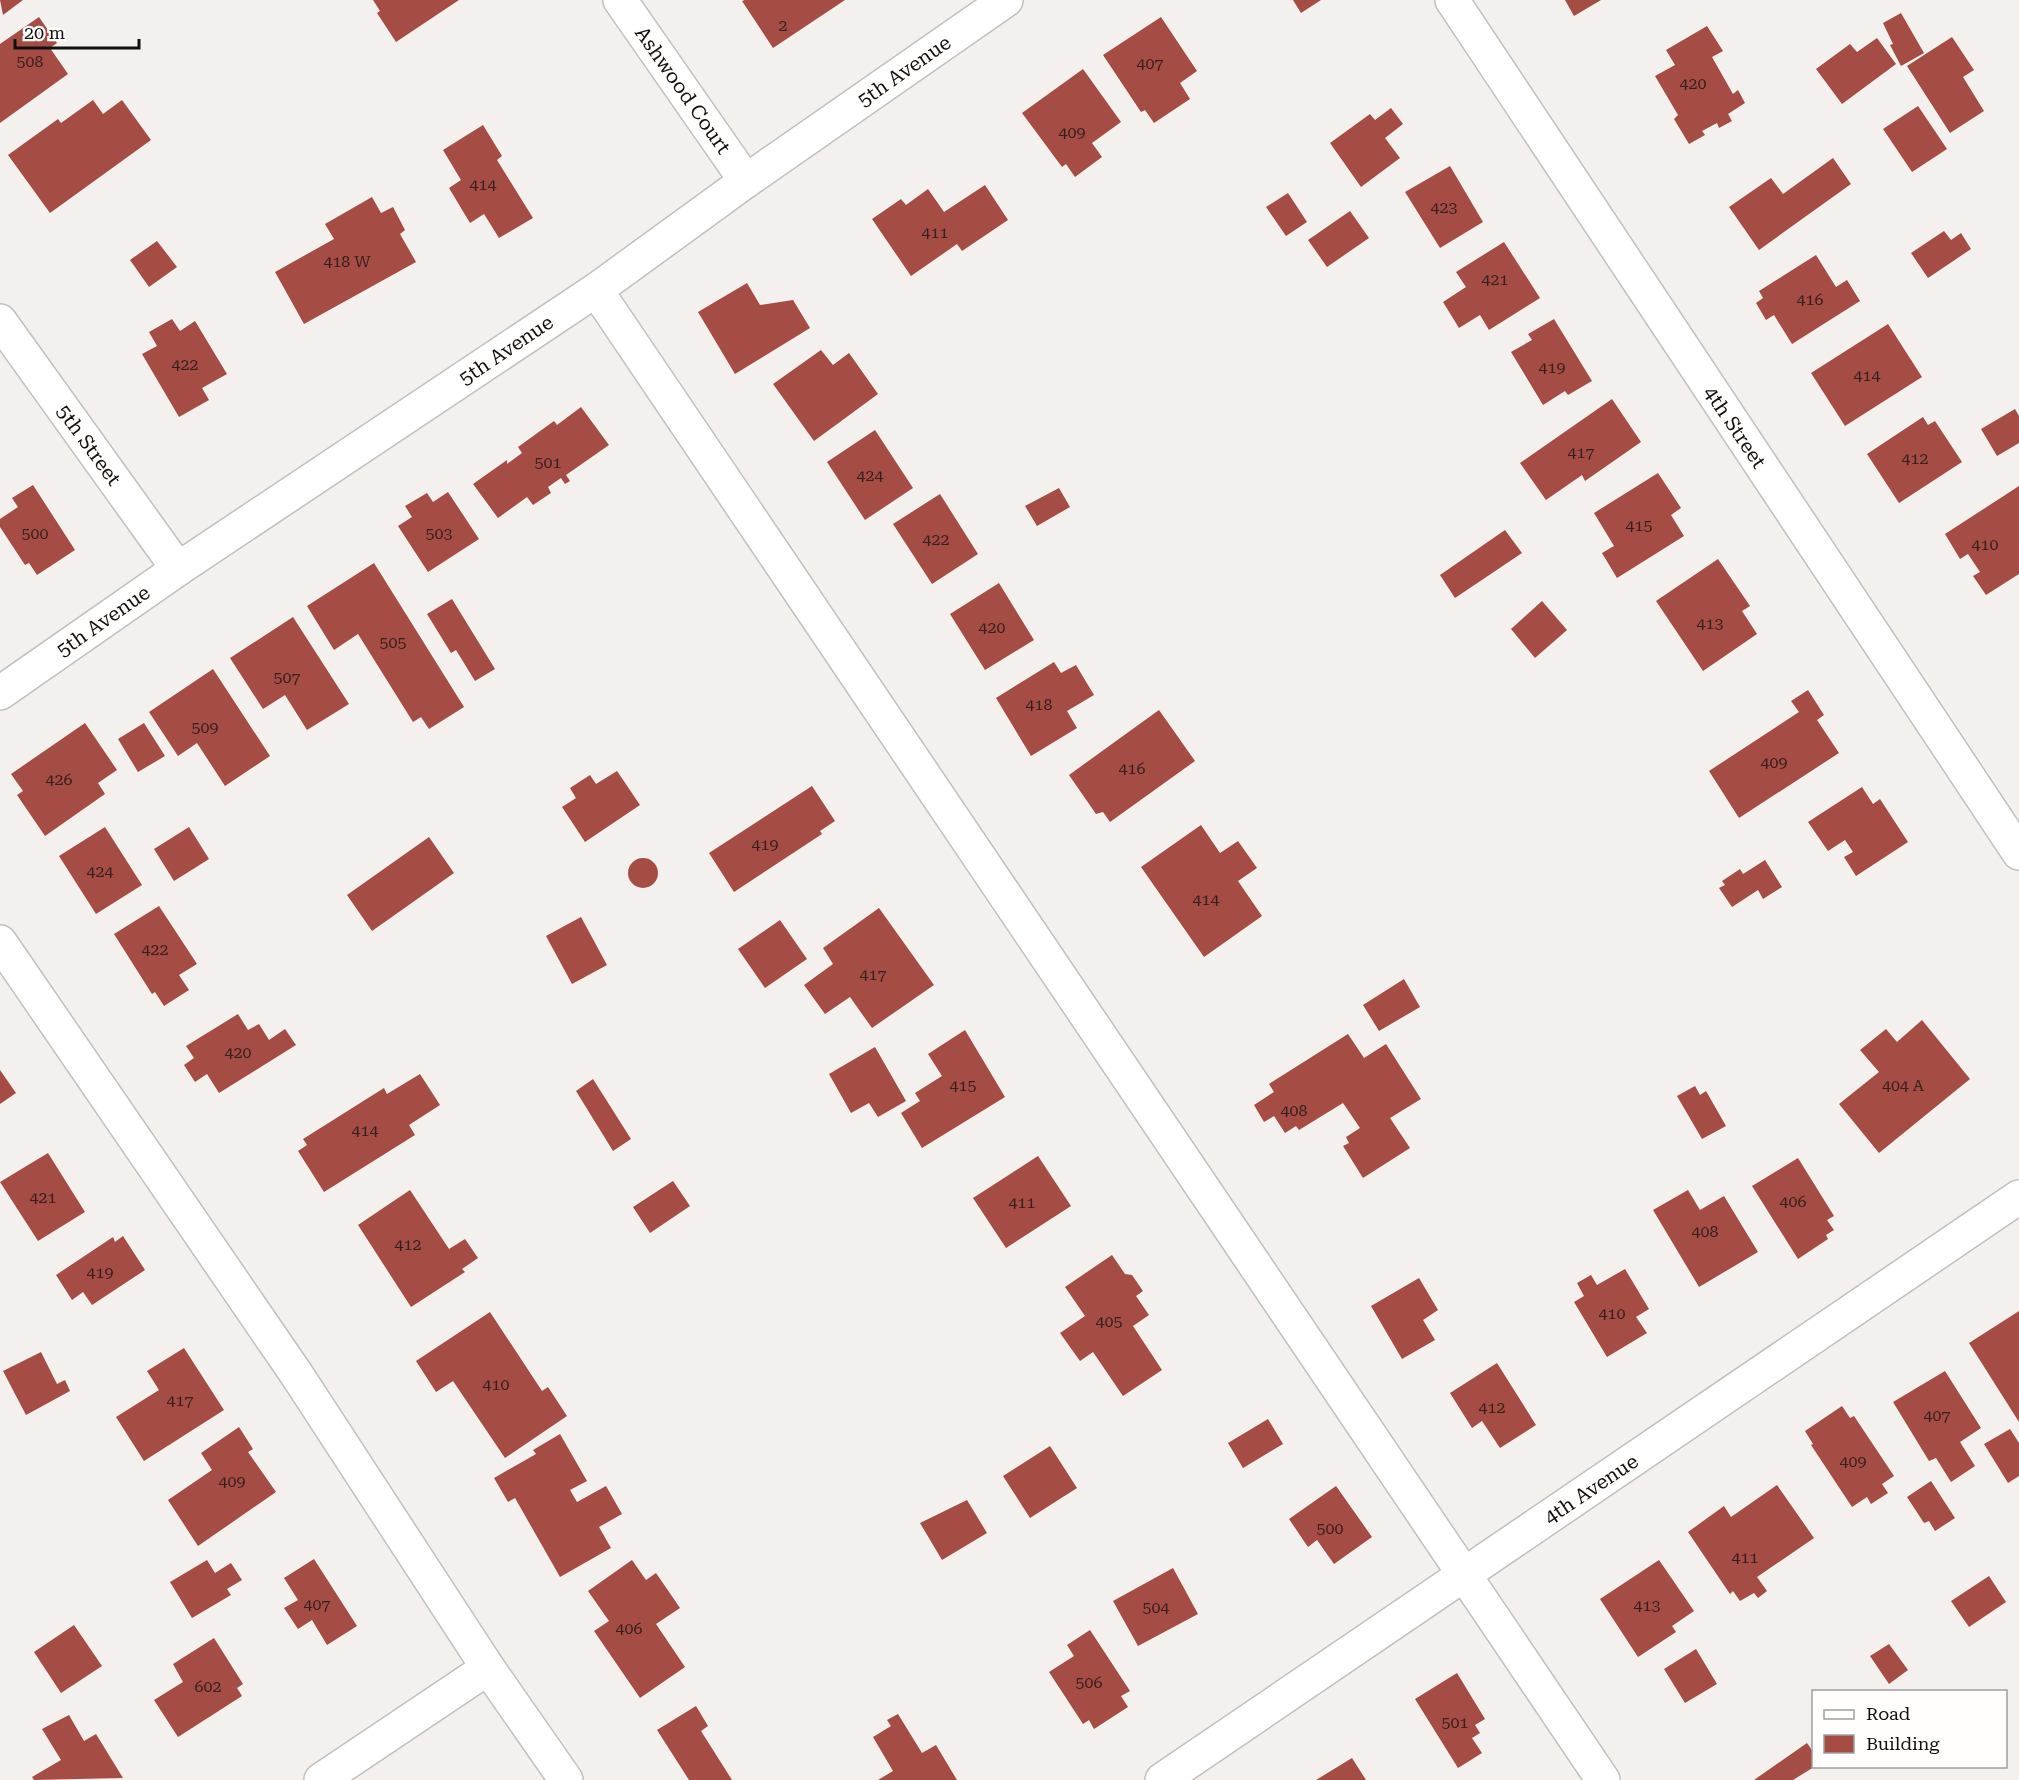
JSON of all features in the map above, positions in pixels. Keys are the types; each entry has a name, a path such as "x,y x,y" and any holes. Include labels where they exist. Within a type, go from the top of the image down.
{"street":[{"name":"Ashwood Court","path":"620,0 746,181"},
{"name":"5th Avenue","path":"0,693 178,569 596,290 746,181 1006,0"},
{"name":"4th Street","path":"1452,0 2019,853"},
{"path":"596,290 1603,1780"},
{"name":"5th Street","path":"0,321 178,569"},
{"path":"0,942 297,1376 488,1668 566,1780"},
{"name":"4th Avenue","path":"1162,1780 2019,1197"},
{"path":"321,1780 488,1668"}],"building":[{"path":"0,0 23,0 3,15"},
{"path":"373,0 459,0 396,42 377,13 380,11"},
{"path":"845,0 773,48 742,1"},
{"path":"1293,0 1321,0 1301,13"},
{"path":"1565,0 1601,0 1574,16"},
{"path":"1901,13 1924,53 1901,66 1890,45 1893,44 1883,23"},
{"path":"39,17 57,43 50,48 68,74 0,123 0,44"},
{"path":"1161,17 1197,71 1180,83 1190,99 1154,123 1145,110 1141,112 1103,55"},
{"path":"1707,26 1723,51 1712,57 1733,94 1738,90 1745,103 1728,114 1732,121 1719,128 1717,123 1702,131 1705,135 1689,144 1674,119 1678,115 1655,76 1675,65 1666,50"},
{"path":"1952,37 1974,70 1963,77 1984,111 1950,133 1907,66"},
{"path":"1877,38 1896,64 1842,104 1816,69 1850,44 1857,52"},
{"path":"1083,69 1121,122 1092,143 1102,157 1075,177 1066,164 1062,167 1022,113"},
{"path":"93,100 103,114 122,100 151,140 50,213 8,155 58,119 61,123"},
{"path":"1918,106 1947,149 1912,172 1883,129"},
{"path":"1391,108 1403,124 1385,138 1400,158 1361,187 1330,143 1370,114 1375,120"},
{"path":"483,125 502,156 497,160 533,218 499,238 484,214 470,223 449,188 461,180 443,150"},
{"path":"1833,158 1851,184 1759,250 1729,207 1771,178 1783,194"},
{"path":"1450,166 1483,222 1440,248 1405,192"},
{"path":"985,185 1008,220 962,251 957,244 911,276 872,219 901,199 906,205 928,189 944,212"},
{"path":"1288,193 1307,222 1286,236 1266,207"},
{"path":"372,197 381,213 393,207 405,230 400,234 416,262 304,324 275,272 334,239 325,224"},
{"path":"1350,211 1369,238 1327,267 1308,240"},
{"path":"1944,231 1951,240 1961,233 1971,249 1928,278 1911,253"},
{"path":"157,241 177,267 149,287 130,260"},
{"path":"1504,242 1540,298 1489,330 1480,315 1459,328 1443,302 1466,287 1456,272"},
{"path":"1816,255 1836,287 1847,280 1860,301 1792,344 1774,315 1766,320 1756,303 1763,298 1759,291"},
{"path":"747,283 760,305 793,300 810,328 735,374 698,312"},
{"path":"172,319 180,331 195,321 227,374 202,388 209,400 179,417 142,354 157,346 149,332"},
{"path":"1554,319 1592,381 1568,395 1565,391 1543,405 1511,352 1532,340 1528,334"},
{"path":"1888,324 1922,377 1845,426 1811,373"},
{"path":"821,350 833,365 849,353 878,394 814,441 773,384"},
{"path":"1612,399 1641,442 1585,481 1582,475 1546,500 1520,463"},
{"path":"581,407 609,445 566,475 570,481 565,484 561,478 548,487 551,493 533,505 527,497 498,518 473,484 507,460 507,464 522,453 518,447 554,421 557,425"},
{"path":"2015,409 2019,416 2019,443 1997,456 1981,429"},
{"path":"1923,417 1928,425 1935,421 1962,462 1899,503 1867,454"},
{"path":"875,430 913,488 865,520 827,462"},
{"path":"1658,473 1681,508 1671,515 1684,536 1617,578 1602,553 1614,546 1594,513"},
{"path":"33,485 75,550 37,575 29,563 25,565 0,527 0,519 18,507 12,498"},
{"path":"2019,486 2019,574 1986,595 1973,576 1980,572 1968,554 1960,559 1945,534"},
{"path":"1059,488 1070,507 1037,526 1025,506"},
{"path":"448,492 479,539 428,572 398,526 412,517 405,506 427,493 433,502"},
{"path":"940,494 978,554 932,584 893,524"},
{"path":"1505,530 1522,553 1455,598 1440,575"},
{"path":"1718,559 1750,606 1742,611 1757,634 1703,671 1656,601"},
{"path":"374,563 464,707 429,729 421,717 413,722 358,634 334,650 307,606"},
{"path":"999,583 1034,640 985,670 950,614"},
{"path":"452,599 495,669 475,681 456,650 451,653 427,614"},
{"path":"1542,601 1567,630 1535,658 1511,629"},
{"path":"293,617 349,704 307,730 285,695 263,709 230,658"},
{"path":"1054,662 1061,673 1076,665 1094,695 1067,711 1077,728 1031,756 996,698"},
{"path":"213,669 270,756 225,786 197,743 178,756 149,712"},
{"path":"1808,690 1824,715 1817,720 1839,753 1739,818 1709,771 1799,712 1791,701"},
{"path":"1159,710 1195,761 1110,822 1103,812 1096,814 1069,775"},
{"path":"85,723 117,770 98,783 105,794 45,836 17,795 23,791 11,774"},
{"path":"144,723 165,756 138,772 118,739"},
{"path":"617,771 640,805 585,842 562,807 576,798 570,788 590,775 596,784"},
{"path":"812,786 835,821 820,831 822,834 734,892 709,853"},
{"path":"1862,787 1873,804 1880,799 1908,842 1856,876 1844,857 1853,852 1845,840 1828,851 1808,822"},
{"path":"1201,825 1220,853 1238,841 1257,868 1238,881 1262,916 1204,957 1141,867"},
{"path":"105,827 142,885 96,914 59,856"},
{"path":"189,827 209,859 174,881 154,849"},
{"path":"429,837 454,873 372,931 347,895"},
{"path":"643,858 654,862 658,873 654,884 643,888 632,884 628,873 632,862"},
{"path":"1765,860 1782,887 1763,899 1758,890 1732,907 1719,888 1725,885 1722,881 1740,869 1743,874"},
{"path":"159,906 197,964 179,975 189,990 164,1006 155,992 152,994 114,934"},
{"path":"879,908 934,985 872,1028 850,997 825,1014 804,985 833,964 823,948"},
{"path":"581,917 607,965 572,984 546,936"},
{"path":"780,920 807,959 765,988 738,949"},
{"path":"1404,979 1420,1007 1379,1031 1363,1005"},
{"path":"238,1014 248,1030 259,1024 269,1040 285,1029 296,1045 219,1093 207,1074 195,1082 184,1065 194,1058 186,1046"},
{"path":"1922,1020 1970,1079 1879,1153 1839,1104 1879,1072 1860,1050 1886,1029 1897,1042"},
{"path":"965,1030 1005,1097 922,1148 901,1113 920,1101 915,1093 942,1076 928,1054"},
{"path":"1348,1034 1364,1058 1386,1044 1421,1099 1390,1118 1410,1148 1363,1178 1343,1146 1349,1143 1346,1137 1360,1128 1343,1103 1299,1130 1296,1126 1285,1133 1274,1116 1264,1122 1254,1105 1274,1092 1269,1084"},
{"path":"875,1047 906,1101 878,1117 869,1103 851,1113 829,1074"},
{"path":"0,1070 16,1093 0,1104"},
{"path":"420,1074 440,1105 409,1125 415,1135 324,1192 298,1151 307,1145 303,1139 384,1088 387,1094"},
{"path":"593,1079 631,1139 613,1151 576,1091"},
{"path":"1695,1086 1700,1095 1706,1091 1726,1126 1702,1139 1677,1096"},
{"path":"48,1153 85,1212 38,1241 0,1182"},
{"path":"1038,1156 1071,1206 1006,1248 973,1198"},
{"path":"1798,1158 1834,1216 1827,1220 1834,1230 1826,1235 1828,1239 1798,1259 1752,1186"},
{"path":"673,1181 690,1206 650,1233 633,1207"},
{"path":"410,1190 449,1249 465,1239 478,1258 462,1269 465,1272 411,1307 358,1225"},
{"path":"1688,1190 1700,1210 1724,1196 1758,1252 1699,1287 1653,1210"},
{"path":"123,1236 145,1270 92,1305 83,1292 72,1300 56,1275 113,1237 115,1242"},
{"path":"1112,1255 1125,1274 1132,1275 1143,1291 1136,1296 1149,1315 1133,1326 1162,1370 1123,1396 1093,1352 1080,1361 1060,1333 1085,1316 1065,1287"},
{"path":"1625,1269 1649,1309 1636,1317 1647,1333 1607,1357 1574,1302 1584,1296 1577,1283 1591,1275 1597,1285"},
{"path":"1419,1278 1438,1310 1423,1320 1435,1340 1402,1359 1371,1306"},
{"path":"2019,1311 2019,1422 1969,1343"},
{"path":"490,1312 542,1391 548,1387 567,1416 505,1458 453,1381 436,1392 416,1361"},
{"path":"184,1348 224,1410 144,1461 116,1417 159,1390 147,1371"},
{"path":"41,1352 57,1384 65,1380 70,1391 26,1415 3,1371"},
{"path":"1497,1363 1536,1425 1500,1448 1482,1421 1472,1428 1450,1393"},
{"path":"1945,1371 1981,1428 1960,1442 1975,1466 1951,1482 1936,1458 1929,1461 1893,1402"},
{"path":"1842,1406 1850,1418 1854,1416 1894,1476 1882,1484 1888,1493 1871,1504 1867,1497 1852,1507 1811,1445 1813,1444 1805,1431"},
{"path":"1268,1419 1283,1444 1243,1468 1228,1443"},
{"path":"239,1427 253,1449 248,1452 276,1492 198,1546 168,1500 212,1470 201,1453"},
{"path":"2010,1429 2019,1443 2019,1476 2008,1483 1984,1444"},
{"path":"560,1434 587,1481 570,1490 577,1502 606,1486 622,1514 599,1527 611,1548 560,1577 515,1498 508,1502 494,1478 536,1454 533,1450"},
{"path":"1050,1446 1077,1488 1030,1518 1003,1476"},
{"path":"1931,1481 1955,1518 1935,1531 1929,1521 1924,1523 1907,1497"},
{"path":"1777,1485 1814,1538 1757,1577 1767,1591 1758,1598 1754,1593 1740,1601 1733,1591 1730,1594 1688,1532 1724,1506 1731,1517"},
{"path":"1336,1486 1372,1537 1334,1564 1317,1540 1308,1547 1289,1519"},
{"path":"967,1500 987,1533 942,1560 920,1523"},
{"path":"314,1559 357,1626 327,1645 312,1620 298,1629 284,1608 298,1600 284,1578"},
{"path":"207,1560 215,1573 231,1563 242,1580 227,1589 231,1595 192,1618 170,1582"},
{"path":"632,1560 646,1580 656,1573 680,1608 656,1624 685,1667 640,1698 594,1631 609,1621 588,1591"},
{"path":"1659,1560 1694,1611 1672,1626 1676,1632 1638,1657 1600,1599"},
{"path":"1173,1568 1198,1614 1138,1646 1113,1601"},
{"path":"1989,1576 2006,1602 1969,1627 1951,1601"},
{"path":"74,1625 102,1666 61,1693 34,1652"},
{"path":"1090,1630 1130,1691 1121,1696 1128,1707 1094,1729 1089,1720 1083,1724 1049,1672 1074,1656 1067,1645"},
{"path":"214,1638 243,1684 237,1688 242,1696 178,1737 154,1700 183,1682 173,1664"},
{"path":"1889,1644 1908,1670 1889,1684 1870,1656"},
{"path":"1696,1649 1717,1684 1685,1703 1664,1669"},
{"path":"1457,1673 1485,1719 1475,1725 1480,1733 1472,1738 1482,1753 1458,1768 1415,1699"},
{"path":"696,1706 708,1726 701,1731 732,1780 689,1780 657,1730"},
{"path":"898,1714 922,1753 936,1745 957,1780 878,1780 893,1771 873,1737 891,1726 887,1720"},
{"path":"69,1715 84,1741 96,1734 123,1778 34,1780 32,1777 61,1760 42,1729"},
{"path":"1807,1743 1812,1750 1812,1768 1793,1780 1754,1780"},
{"path":"1352,1758 1366,1780 1316,1780"}]}
